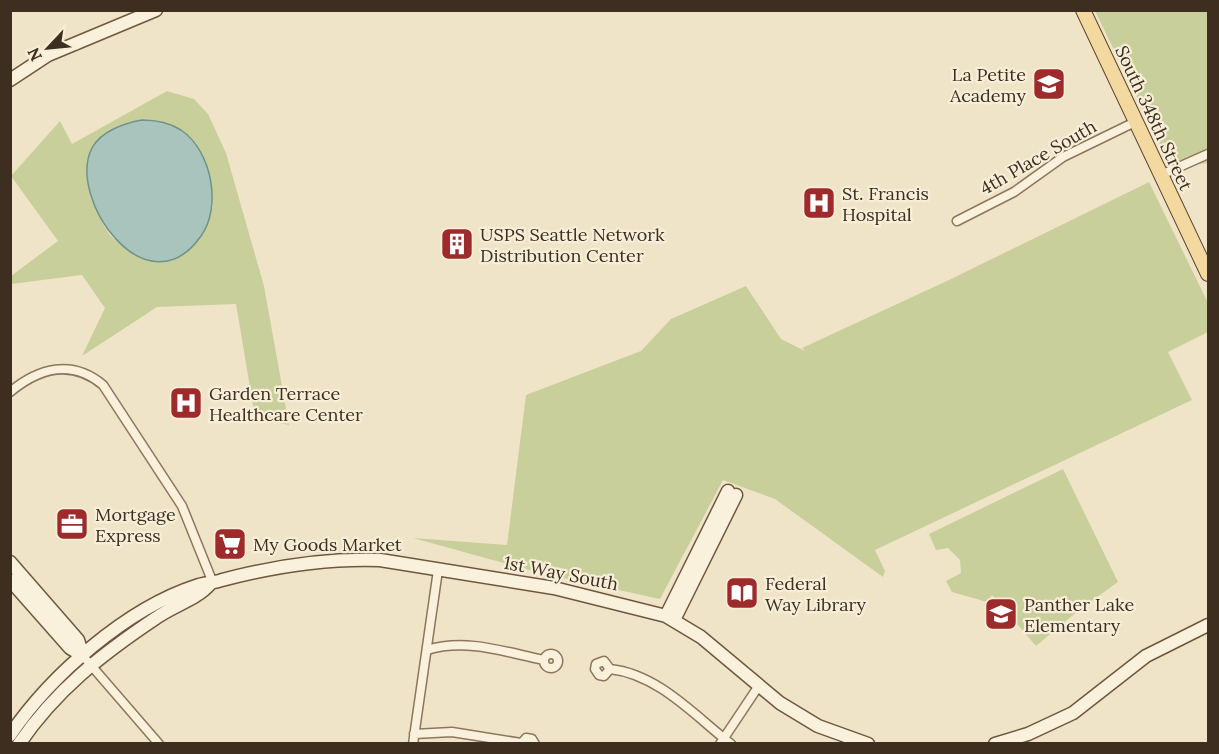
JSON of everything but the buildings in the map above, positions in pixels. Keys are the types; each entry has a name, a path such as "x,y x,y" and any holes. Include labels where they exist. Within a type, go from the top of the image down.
{"main road":[{"path":"10,80 48,55 156,10"},
{"name":"South 348th Street","path":"1083,10 1209,274"},
{"path":"670,618 732,493"},
{"name":"1st Way South","path":"10,735 51,685 161,614 202,593 211,583 281,566 327,560 380,560 554,588 670,618 701,637 758,687 780,703 818,726 868,744"},
{"path":"10,562 78,640 87,660"},
{"path":"10,580 70,648 87,660"},
{"path":"995,744 1017,738 1059,720 1092,700 1146,656 1209,625"},
{"name":"1st Way South","path":"19,744 87,660"}],"street":[{"name":"4th Place South","path":"957,221 1014,192 1063,157 1135,122"},
{"path":"1161,176 1209,154"},
{"path":"10,392 40,371 65,368 89,375 108,391 182,506 211,583"},
{"path":"438,570 414,739 452,732 521,743 529,738 535,744"},
{"path":"427,650 447,645 477,646 544,660"},
{"path":"87,660 159,744"},
{"path":"610,669 637,676 662,689 722,740 731,744"},
{"path":"722,740 758,687"}],"green space":[{"path":"1095,11 1208,11 1208,163 1199,164 1192,156 1171,167"},
{"path":"167,91 194,99 208,114 226,153 264,286 289,425 270,421 254,411 236,304 157,307 82,356 105,308 82,275 11,284 11,276 58,241 11,176 60,121 72,144","holes":["136,121 160,122 187,136 196,147 208,174 213,207 167,261 138,255 113,238 106,230 95,206 89,177 91,152 96,142 106,133 123,124"]},
{"path":"1149,182 1208,303 1208,332 1168,352 1192,400 875,550 885,571 883,577 775,499 723,480 660,599 540,573 413,538 507,545 526,395 641,351 671,319 746,286 781,339 805,351 802,348 949,280"},
{"path":"1063,469 1118,582 1079,610 1036,646 992,595 987,602 952,592 946,581 961,573 960,560 948,548 936,550 929,534"}],"water":[{"path":"142,120 172,125 192,139 206,165 212,195 211,210 201,236 180,256 158,262 136,255 116,240 101,218 90,194 87,169 92,148 101,137 128,123"}],"place":[{"name":"La Petite Academy","path":"1049,84"},
{"name":"St. Francis Hospital","path":"819,203"},
{"name":"USPS Seattle Network Distribution Center","path":"457,244"},
{"name":"Garden Terrace Healthcare Center","path":"186,403"},
{"name":"Mortgage Express","path":"72,524"},
{"name":"My Goods Market","path":"230,544"},
{"name":"Federal Way Library","path":"742,593"},
{"name":"Panther Lake Elementary","path":"1001,614"}]}
